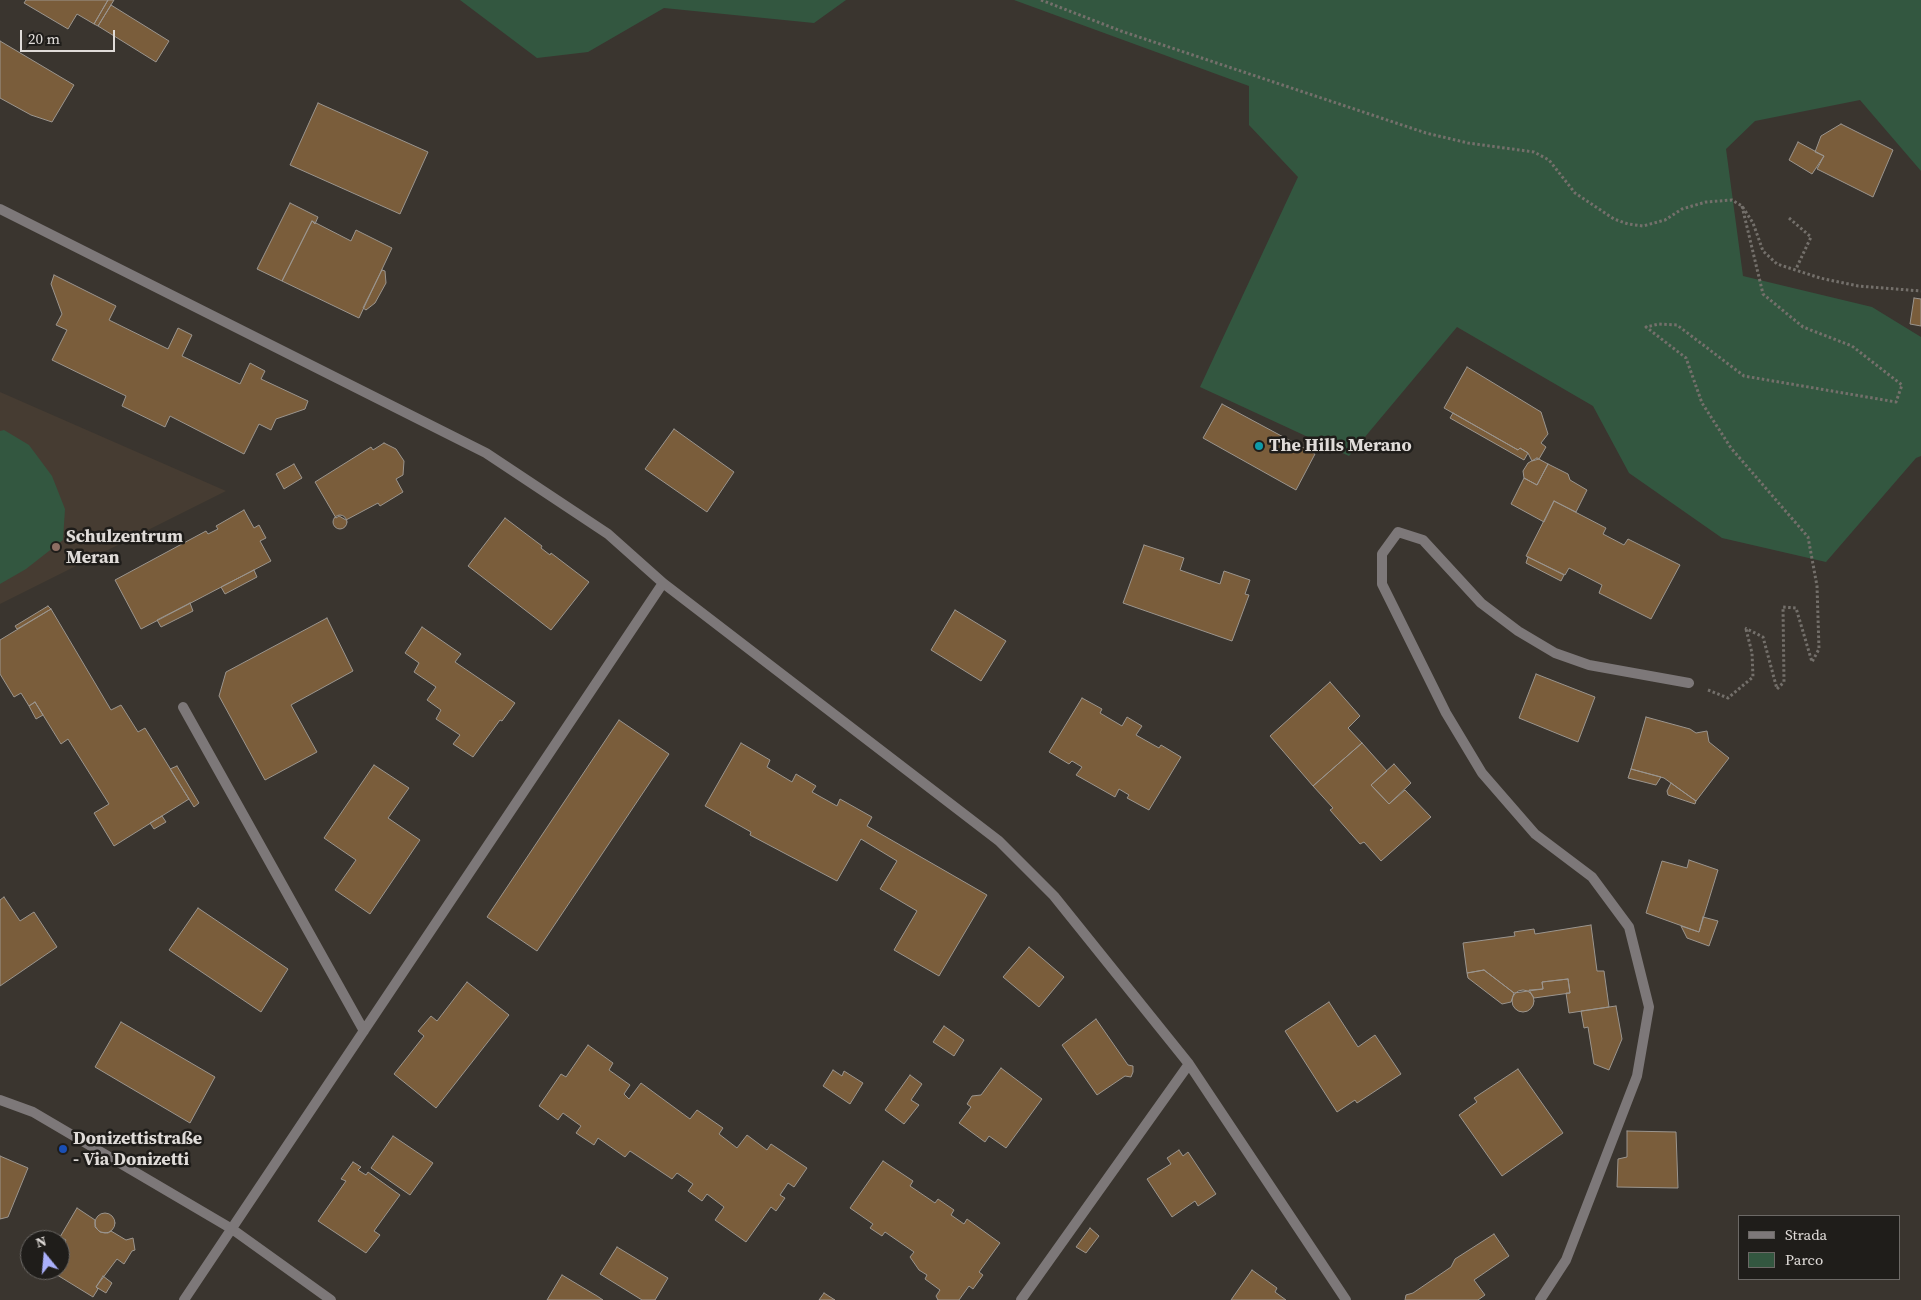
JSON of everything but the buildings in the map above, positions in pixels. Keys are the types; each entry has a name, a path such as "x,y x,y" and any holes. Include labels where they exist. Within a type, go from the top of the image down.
{"street":[{"path":"0,209 486,452 608,534 664,583 999,841 1054,896 1189,1064 1346,1300"},
{"path":"1540,1300 1566,1260 1637,1076 1649,1007 1629,927 1592,877 1535,834 1482,773 1446,713 1382,584 1382,554 1398,532 1423,540 1481,603 1518,631 1555,653 1589,665 1689,683"},
{"path":"184,1300 664,583"},
{"path":"183,707 364,1031"},
{"path":"1021,1300 1189,1064"},
{"path":"0,1100 33,1112 232,1229 331,1300"}],"path":[{"path":"1042,0 1121,31 1426,133 1468,143 1534,152 1549,160 1575,193 1614,219 1628,224 1643,226 1665,220 1682,209 1706,202 1732,200 1742,206 1753,223 1763,251 1777,264 1820,278 1858,286 1921,291"},
{"path":"1728,698 1753,678 1752,653 1746,628 1763,637 1777,689 1784,682 1783,607 1796,608 1812,662 1819,649 1816,586 1808,537 1731,448 1702,403 1686,358 1646,327 1659,324 1677,326 1744,376 1896,402 1902,385 1852,346 1803,326 1763,294 1742,206"},
{"path":"1789,218 1811,237 1796,269"}],"shaded area":[{"name":"Schulzentrum Meran","path":"0,392 226,491 0,604"}],"green space":[{"path":"460,0 846,0 814,23 664,8 588,52 537,58"},
{"path":"1014,0 1921,0 1921,171 1860,100 1755,121 1726,149 1743,276 1872,307 1921,337 1921,456 1916,458 1826,562 1722,538 1629,473 1593,406 1457,327 1349,456 1200,387 1298,177 1249,125 1249,86"},
{"path":"4,430 29,445 52,476 65,509 63,540 26,569 0,584 0,431"}],"place":[{"name":"The Hills Merano","path":"1259,446"},
{"name":"Schulzentrum Meran","path":"56,547"},
{"name":"Donizettistraße - Via Donizetti","path":"63,1149"}]}
